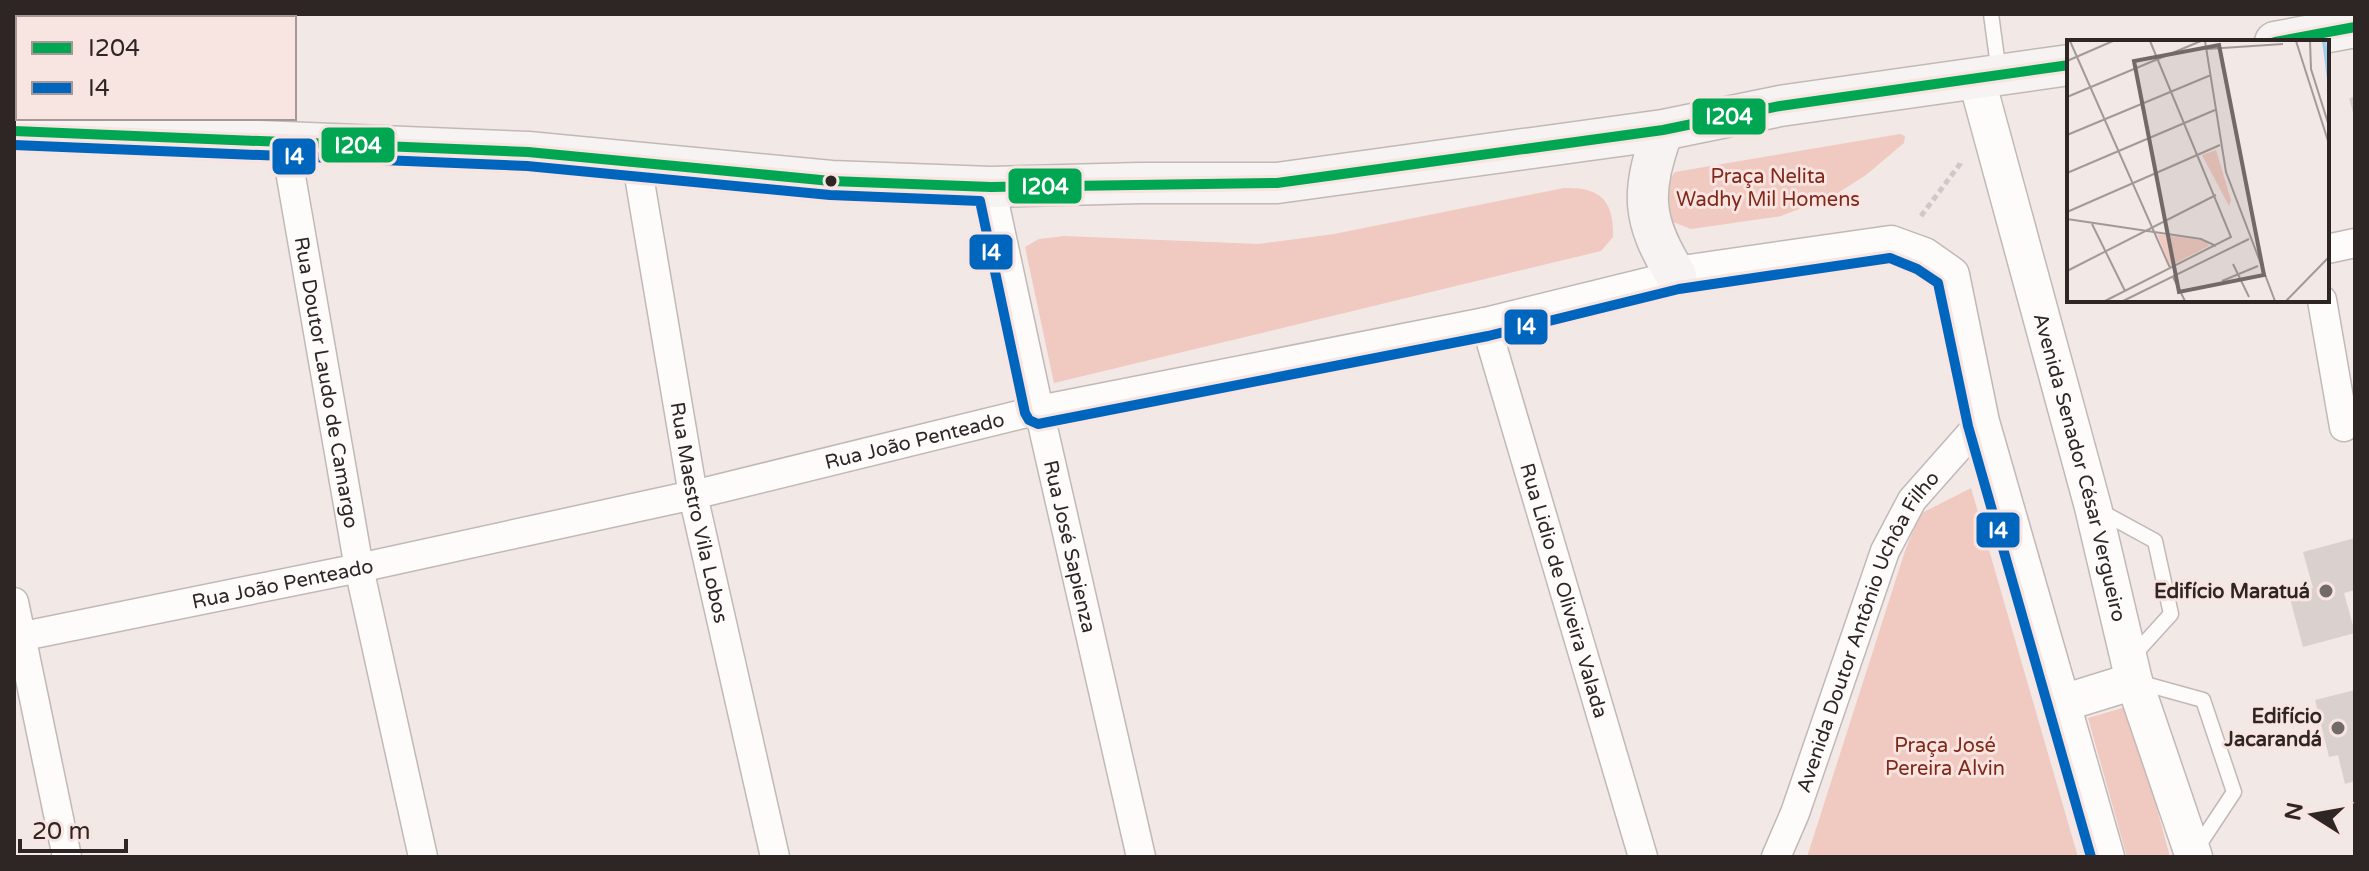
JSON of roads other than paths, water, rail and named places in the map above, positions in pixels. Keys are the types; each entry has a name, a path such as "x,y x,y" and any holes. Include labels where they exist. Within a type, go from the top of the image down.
{"main road":[{"path":"2286,40 2355,27"},
{"path":"20,126 285,142 528,152 831,181 991,187 1277,183 1663,130 1780,106 2067,65"},
{"path":"1663,130 1649,169 1647,209 1657,244 1676,275"}],"street":[{"name":"Avenida Senador César Vergueiro","path":"1988,75 2132,671 2193,856"},
{"name":"Rua Doutor Laudo de Camargo","path":"285,142 359,568 423,857"},
{"name":"Rua Maestro Vila Lobos","path":"637,164 693,495 775,857"},
{"name":"Rua José Sapienza","path":"991,187 1141,857"},
{"path":"2329,249 2355,243"},
{"name":"Rua João Penteado","path":"18,637 359,568 693,495 1039,410 1485,322 1676,275 1891,244 1924,256 1951,275 1981,422"},
{"path":"2322,302 2344,427"},
{"name":"Rua Lidio de Oliveira Valada","path":"1485,322 1643,857"},
{"path":"1981,422 2106,857"},
{"name":"Avenida Doutor Antônio Uchôa Filho","path":"1776,857 1795,813 1885,551 1912,500 1981,422"},
{"path":"14,602 18,637 67,857"},
{"path":"2063,703 2132,671"}],"lane":[{"path":"1988,75 1991,14"},
{"path":"2093,507 2155,541 2171,614 2132,671 2203,700 2234,792 2193,856"}],"place":[{"name":"Edifício Maratuá","path":"2326,591"},
{"name":"Edifício Jacarandá","path":"2338,728"}],"park label":[{"name":"Praça Nelita Wadhy Mil Homens","path":"1768,188"},
{"name":"Praça José Pereira Alvin","path":"1945,756"}]}
